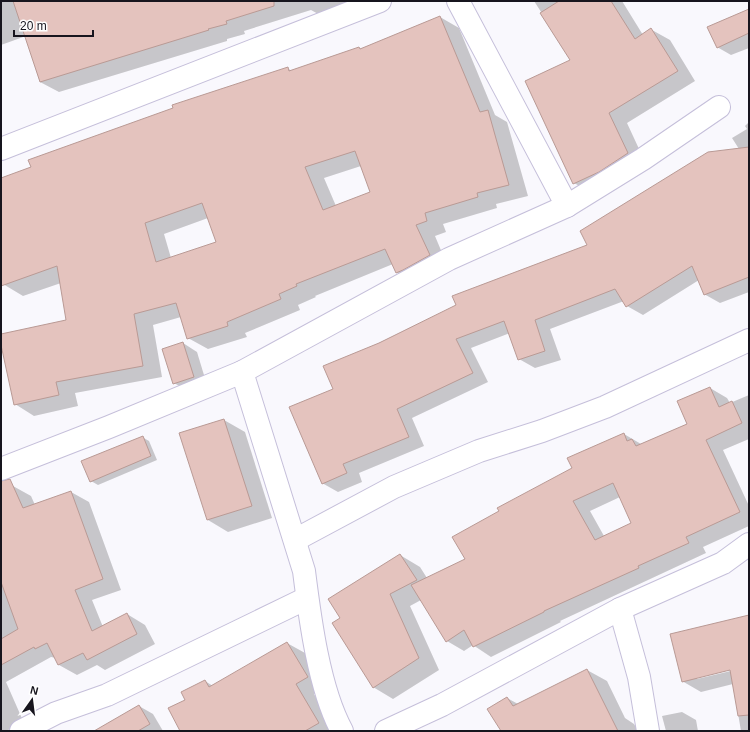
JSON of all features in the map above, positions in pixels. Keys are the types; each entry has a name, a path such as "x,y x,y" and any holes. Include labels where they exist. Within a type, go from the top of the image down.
{"street":[{"path":"1,149 380,1"},
{"path":"458,1 567,206"},
{"path":"1,469 109,427 242,372 449,259 567,206 643,159 719,107"},
{"path":"295,540 394,487 479,451 542,431 605,407 749,340"},
{"path":"242,372 304,571 307,598 326,692 342,731"},
{"path":"386,731 442,705 620,609 723,563 749,544"},
{"path":"21,731 56,714 107,695 307,598"},
{"path":"620,609 639,677 648,731"}],"building":[{"path":"13,1 274,1 274,6 226,21 227,24 208,29 209,30 40,82"},
{"path":"559,1 611,1 635,39 651,28 678,71 609,113 628,153 599,172 573,184 525,81 570,60 540,13"},
{"path":"749,9 749,33 717,48 707,27"},
{"path":"440,16 480,112 488,110 509,185 477,193 478,197 425,213 427,221 416,225 430,255 403,270 396,273 385,249 296,284 297,286 279,294 281,299 227,322 228,326 187,339 176,303 134,314 143,366 56,382 59,395 14,405 1,345 1,334 66,320 57,266 1,286 1,178 31,167 28,160 173,108 172,105 288,67 289,71 359,47 360,49","holes":["355,151 370,192 323,210 305,167","202,203 216,242 156,262 145,223"]},
{"path":"749,147 749,277 704,295 692,266 626,307 615,289 535,320 545,351 518,360 504,321 456,339 473,373 397,409 409,437 343,464 347,473 322,484 289,407 333,389 323,366 379,343 456,305 452,296 587,245 580,231 708,152"},
{"path":"183,342 194,377 173,384 162,349"},
{"path":"710,387 719,407 732,401 742,423 706,440 740,512 686,537 689,543 638,566 639,568 544,611 473,647 464,630 446,642 411,585 465,559 452,537 499,511 497,508 572,468 567,458 624,433 627,441 632,439 636,446 687,424 677,401","holes":["613,483 631,523 595,540 573,501"]},
{"path":"224,419 252,506 207,520 179,433"},
{"path":"143,436 151,456 90,482 81,461"},
{"path":"10,479 23,508 71,491 103,579 75,590 92,631 127,613 137,634 87,660 83,653 58,665 47,643 35,649 34,647 1,665 1,639 18,629 1,582 1,481"},
{"path":"400,554 417,580 390,594 419,658 373,688 332,623 340,618 328,599"},
{"path":"749,615 749,715 738,716 730,670 682,682 670,634"},
{"path":"287,642 308,677 296,684 319,723 305,731 180,731 168,708 185,700 181,692 205,680 209,687"},
{"path":"587,669 618,731 501,731 487,709 507,697 513,706"},
{"path":"139,705 150,724 138,731 94,731"}]}
